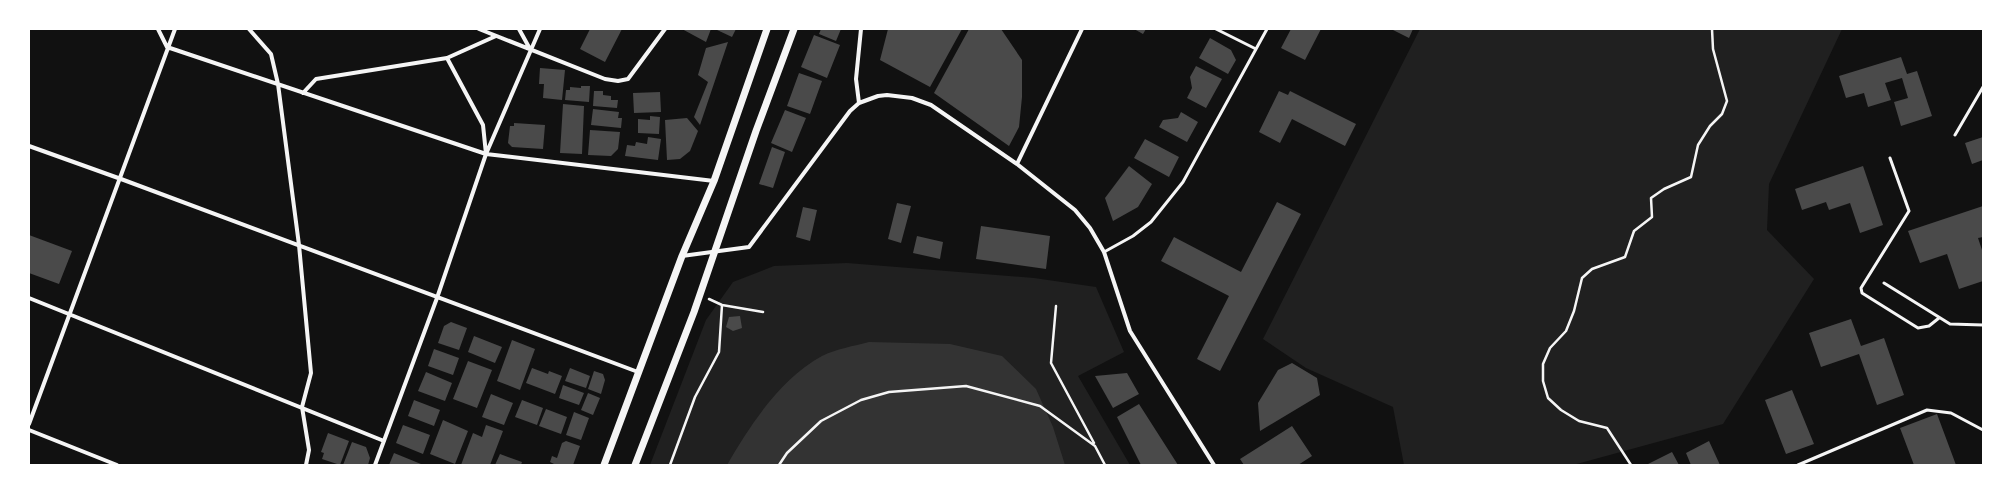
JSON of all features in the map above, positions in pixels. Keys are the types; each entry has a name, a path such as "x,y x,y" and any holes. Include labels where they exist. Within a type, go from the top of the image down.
{"street":[{"path":"158,29 167,47 486,154 714,181"},
{"path":"29,424 121,179 167,47 175,29"},
{"path":"248,29 271,54 278,84 299,245 311,373 302,407 309,450 306,465"},
{"path":"479,29 605,79 618,82 628,79 665,29"},
{"path":"519,29 530,50"},
{"path":"375,465 437,298 486,154 540,29"},
{"path":"604,465 682,256 714,181 767,29"},
{"path":"635,465 699,296 756,131 794,29"},
{"path":"859,103 856,79 861,29"},
{"path":"1017,164 1082,29"},
{"path":"303,93 316,79 447,58 496,36"},
{"path":"447,58 483,125 486,154"},
{"path":"682,256 749,247 850,111 859,103 878,96 912,98 931,105 1017,164 1075,210 1090,228 1104,252 1130,331 1214,465"},
{"path":"29,146 638,372"},
{"path":"29,298 384,441"},
{"path":"29,430 117,465"}],"lane":[{"path":"1216,29 1256,49"},
{"path":"1104,252 1133,236 1151,222 1183,182 1267,29"},
{"path":"1955,135 1983,88"},
{"path":"1890,158 1909,211 1861,288 1862,293 1918,328 1929,326 1939,318"},
{"path":"1884,283 1950,324 1983,325"},
{"path":"1798,465 1927,410 1951,413 1983,430"}],"path":[{"path":"1631,465 1608,428 1579,421 1561,410 1548,398 1543,381 1543,364 1550,348 1566,331 1574,311 1582,278 1592,269 1625,257 1634,231 1652,217 1651,198 1664,189 1691,178 1698,145 1710,126 1722,114 1727,101 1712,49 1712,29"},
{"path":"699,296 722,305 763,312"},
{"path":"670,465 696,397 719,352 722,305"},
{"path":"1056,306 1051,363 1106,465"},
{"path":"779,465 787,453 821,421 861,400 889,392 966,386 1040,406 1095,446"}],"shaded area":[{"path":"1420,29 1842,29 1769,184 1767,230 1814,279 1723,424 1573,465 1404,465 1393,407 1306,368 1263,339"},
{"path":"847,263 1034,278 1096,287 1124,352 1078,376 1130,465 650,465 706,320 733,282 774,266"},
{"path":"869,342 950,344 1002,356 1036,389 1053,427 1065,465 727,465 756,419 793,377 807,365 822,356"}],"building":[{"path":"590,29 622,29 605,62 580,49"},
{"path":"682,29 711,29 706,42"},
{"path":"715,29 736,29 732,37"},
{"path":"821,29 841,29 836,41 819,34"},
{"path":"888,29 962,29 930,87 880,60"},
{"path":"969,29 1001,29 1022,60 1022,97 1019,127 1009,146 934,93"},
{"path":"1134,29 1146,29 1143,34"},
{"path":"1291,29 1321,29 1305,60 1281,48"},
{"path":"1391,29 1413,29 1409,38"},
{"path":"814,35 840,45 827,78 801,67"},
{"path":"1210,38 1231,50 1236,60 1228,74 1199,58"},
{"path":"728,42 700,125 694,117 708,82 698,75 706,48"},
{"path":"1901,57 1907,74 1917,71 1932,116 1901,126 1894,102 1908,98 1902,78 1885,83 1891,100 1868,107 1864,93 1846,98 1839,76"},
{"path":"1196,66 1222,79 1206,108 1187,98 1192,88 1190,77"},
{"path":"540,68 565,70 562,100 543,98 544,84 539,84"},
{"path":"799,73 822,81 810,114 787,106"},
{"path":"581,86 590,86 589,102 565,100 566,90 570,90 570,87 581,88"},
{"path":"594,91 603,91 603,95 611,96 611,100 618,100 617,108 593,106"},
{"path":"1279,91 1288,95 1290,91 1356,124 1345,146 1292,119 1280,143 1259,132"},
{"path":"660,92 661,112 634,113 633,93"},
{"path":"563,104 584,106 582,154 560,153"},
{"path":"593,109 619,112 618,118 622,118 621,128 591,125"},
{"path":"785,110 806,118 792,152 771,143"},
{"path":"1181,112 1198,122 1187,142 1159,127 1163,120 1178,118"},
{"path":"650,116 660,117 659,134 638,133 638,119 650,120"},
{"path":"687,118 698,131 690,151 680,159 667,160 665,120"},
{"path":"514,123 545,125 543,149 512,147 508,143 510,126 514,126"},
{"path":"590,130 620,132 618,149 611,156 588,155"},
{"path":"648,137 661,139 658,160 625,156 627,145 635,146 636,142 647,144"},
{"path":"1983,137 1983,160 1972,164 1965,143"},
{"path":"1145,139 1179,157 1169,177 1134,158"},
{"path":"772,147 785,152 773,188 759,184"},
{"path":"1129,166 1152,184 1138,207 1113,221 1105,198"},
{"path":"1863,166 1883,225 1860,233 1850,203 1829,210 1826,202 1802,210 1795,189"},
{"path":"1277,202 1301,214 1220,371 1197,359 1229,296 1161,261 1174,237 1241,272"},
{"path":"897,203 911,206 901,243 888,239"},
{"path":"1983,206 1983,237 1978,238 1983,253 1983,281 1959,289 1947,254 1920,263 1908,231"},
{"path":"803,207 817,210 810,241 796,237"},
{"path":"981,226 1050,236 1046,269 976,259"},
{"path":"29,235 72,251 59,284 29,273"},
{"path":"917,236 943,242 940,259 913,253"},
{"path":"740,316 742,328 733,331 726,327 729,317"},
{"path":"1851,319 1861,346 1884,338 1904,395 1877,405 1859,354 1821,367 1809,333"},
{"path":"451,322 467,328 459,350 438,343 444,326"},
{"path":"474,336 502,347 495,363 468,352"},
{"path":"512,340 535,349 520,390 497,381"},
{"path":"434,349 459,358 453,375 428,366"},
{"path":"468,361 492,370 477,408 453,399"},
{"path":"1292,363 1317,378 1320,395 1260,431 1258,403 1278,370"},
{"path":"532,368 548,374 549,371 562,376 555,394 526,383"},
{"path":"570,368 590,376 586,388 565,381"},
{"path":"594,371 603,374 605,380 601,394 588,389"},
{"path":"426,372 452,383 445,401 418,391"},
{"path":"1127,373 1139,394 1113,408 1095,376"},
{"path":"563,385 584,393 579,405 559,398"},
{"path":"1792,390 1814,444 1786,454 1765,400"},
{"path":"588,393 600,398 593,415 581,410"},
{"path":"491,394 513,403 504,425 482,417"},
{"path":"414,400 440,410 434,426 408,416"},
{"path":"522,400 543,408 537,425 515,417"},
{"path":"1139,404 1178,465 1141,465 1117,417"},
{"path":"546,409 567,417 561,434 539,426"},
{"path":"574,412 589,418 581,440 566,435"},
{"path":"1937,414 1956,465 1914,465 1900,428"},
{"path":"443,420 468,431 455,464 430,454"},
{"path":"403,425 430,435 423,454 396,443"},
{"path":"486,425 503,431 490,465 461,465 473,433 482,437"},
{"path":"1292,426 1312,456 1298,465 1244,465 1240,459"},
{"path":"328,433 349,441 340,465 322,459 324,453 321,452"},
{"path":"566,441 580,446 573,465 556,465 550,462 552,456 557,458 562,443"},
{"path":"1709,441 1720,465 1691,465 1686,453"},
{"path":"352,442 366,447 370,458 368,465 343,465"},
{"path":"1672,452 1679,465 1646,465"},
{"path":"394,453 421,464 389,465"},
{"path":"500,454 522,462 521,465 495,465"}]}
